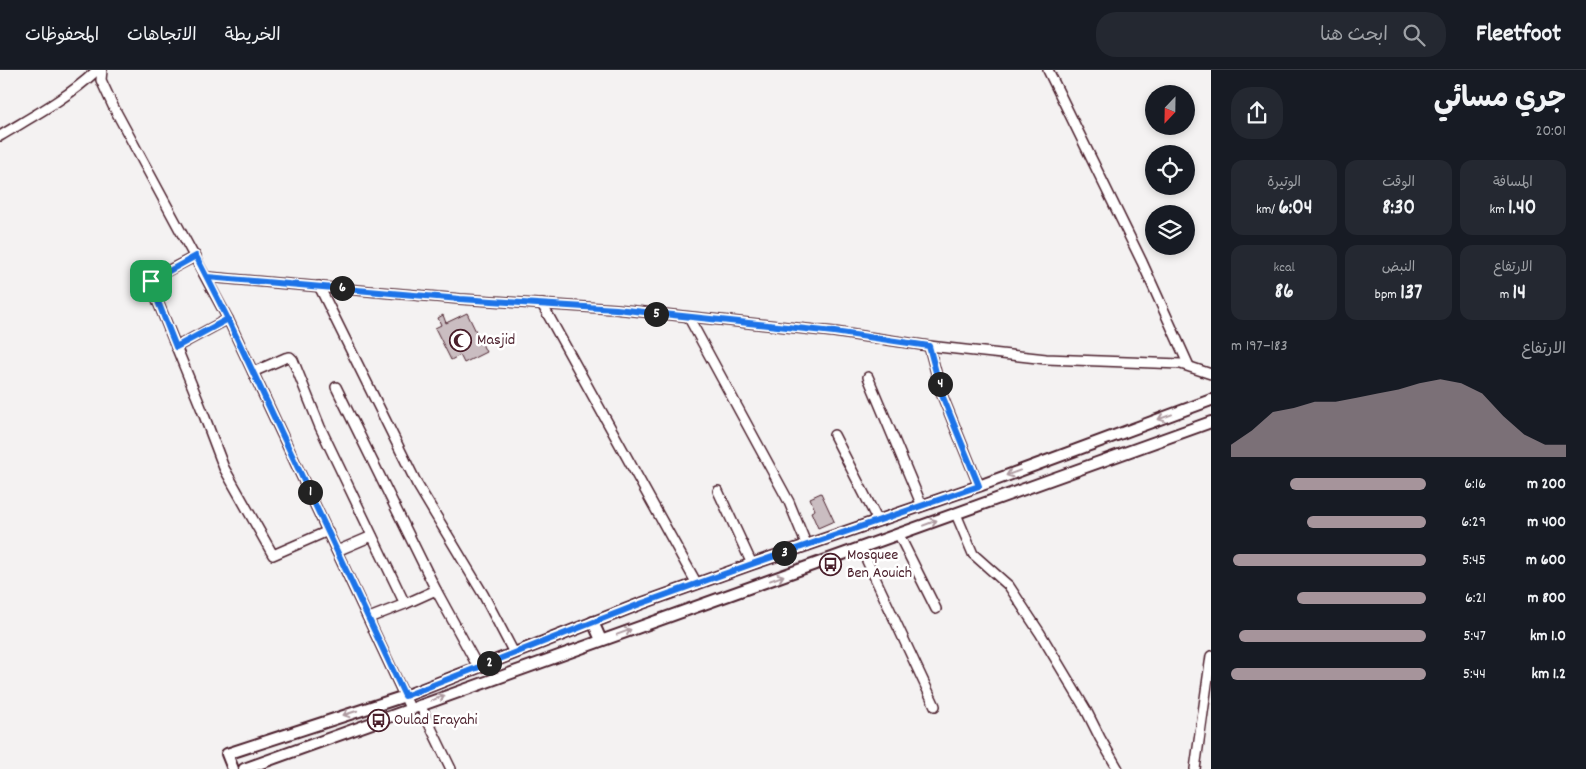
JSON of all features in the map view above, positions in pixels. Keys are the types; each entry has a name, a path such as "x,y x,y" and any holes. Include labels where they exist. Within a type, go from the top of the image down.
{"street":[{"path":"1048,70 1142,262 1189,366"},
{"path":"0,136 44,111 97,72 113,106 196,256 228,319 405,696 415,707 451,769"},
{"path":"196,256 151,281 151,284 224,468 271,554 276,555 328,531"},
{"path":"207,277 460,299 616,309 834,332 929,346 1046,359 1189,366 1211,374"},
{"path":"319,286 417,484 483,594 514,653"},
{"path":"542,304 697,584"},
{"path":"689,318 789,502 808,546"},
{"path":"176,347 228,319"},
{"path":"929,346 942,395 979,486"},
{"path":"253,372 285,358 290,357 293,360 320,427 405,604"},
{"path":"868,377 922,506"},
{"path":"336,388 436,590 478,667"},
{"path":"233,769 227,754 405,696 697,584 979,486 1211,400"},
{"path":"244,769 1211,422"},
{"path":"834,435 878,521"},
{"path":"718,491 752,564"},
{"path":"956,514 973,554 1009,586 1040,633 1086,710 1118,769"},
{"path":"899,535 936,609"},
{"path":"337,551 372,536"},
{"path":"861,548 936,706"},
{"path":"368,618 436,590"},
{"path":"594,622 601,640"},
{"path":"1194,769 1211,656"}],"building":[{"name":"Masjid","path":"467,313 486,352 464,363 460,355 451,360 435,328 441,325 438,318 443,315 446,323"},
{"path":"821,493 834,521 818,528 811,512 815,510 810,498"}],"place":[{"name":"Masjid","path":"461,340"},
{"name":"Mosquee Ben Aouich","path":"831,564"},
{"name":"Oulad Erayahi","path":"378,720"}],"route":[{"path":"151,281 176,347 228,319 207,277 460,299 616,309 834,332 929,346 942,395 979,486 640,604 405,696 228,319 196,256 151,281"}]}
